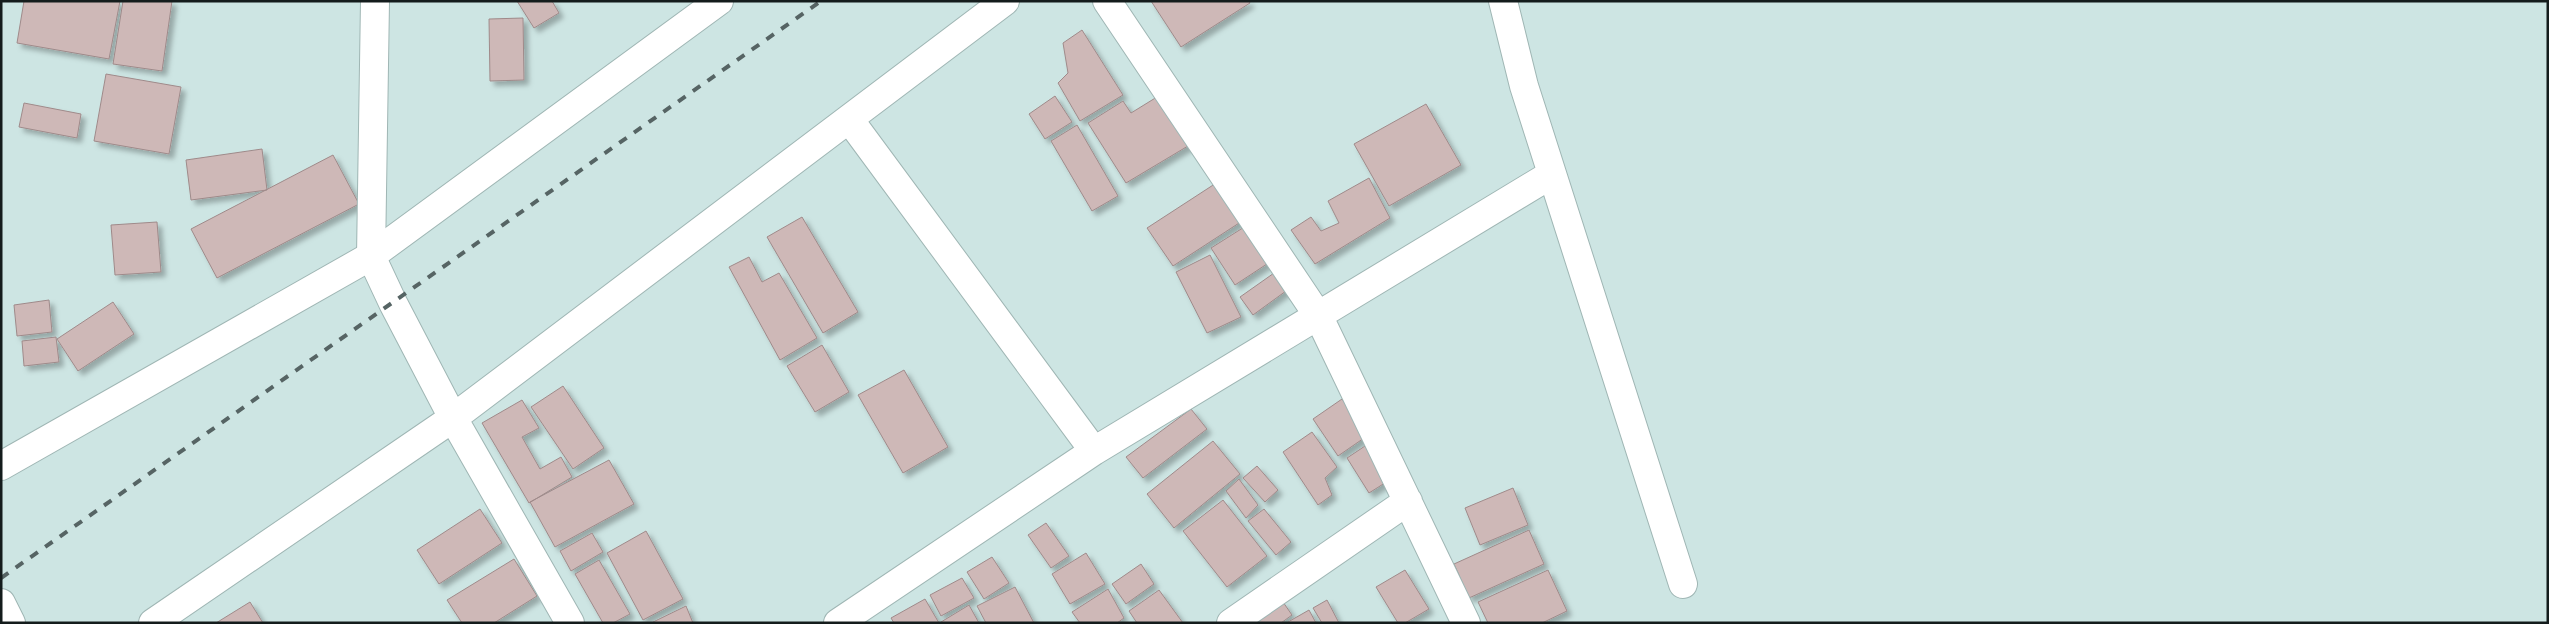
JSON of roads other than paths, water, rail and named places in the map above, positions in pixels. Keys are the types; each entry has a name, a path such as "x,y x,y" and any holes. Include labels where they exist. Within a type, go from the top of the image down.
{"street":[{"path":"375,1 372,256 393,303 453,418 570,623"},
{"path":"1,466 372,256 719,1"},
{"path":"154,623 453,418 1005,1"},
{"path":"1107,1 1319,317 1466,623"},
{"path":"1503,1 1524,86 1683,584"},
{"path":"849,119 1094,451"},
{"path":"838,623 1094,451 1319,317 1552,174"},
{"path":"1231,623 1408,501"},
{"path":"1,603 11,623"}],"railway":[{"path":"1,578 821,1"}]}
